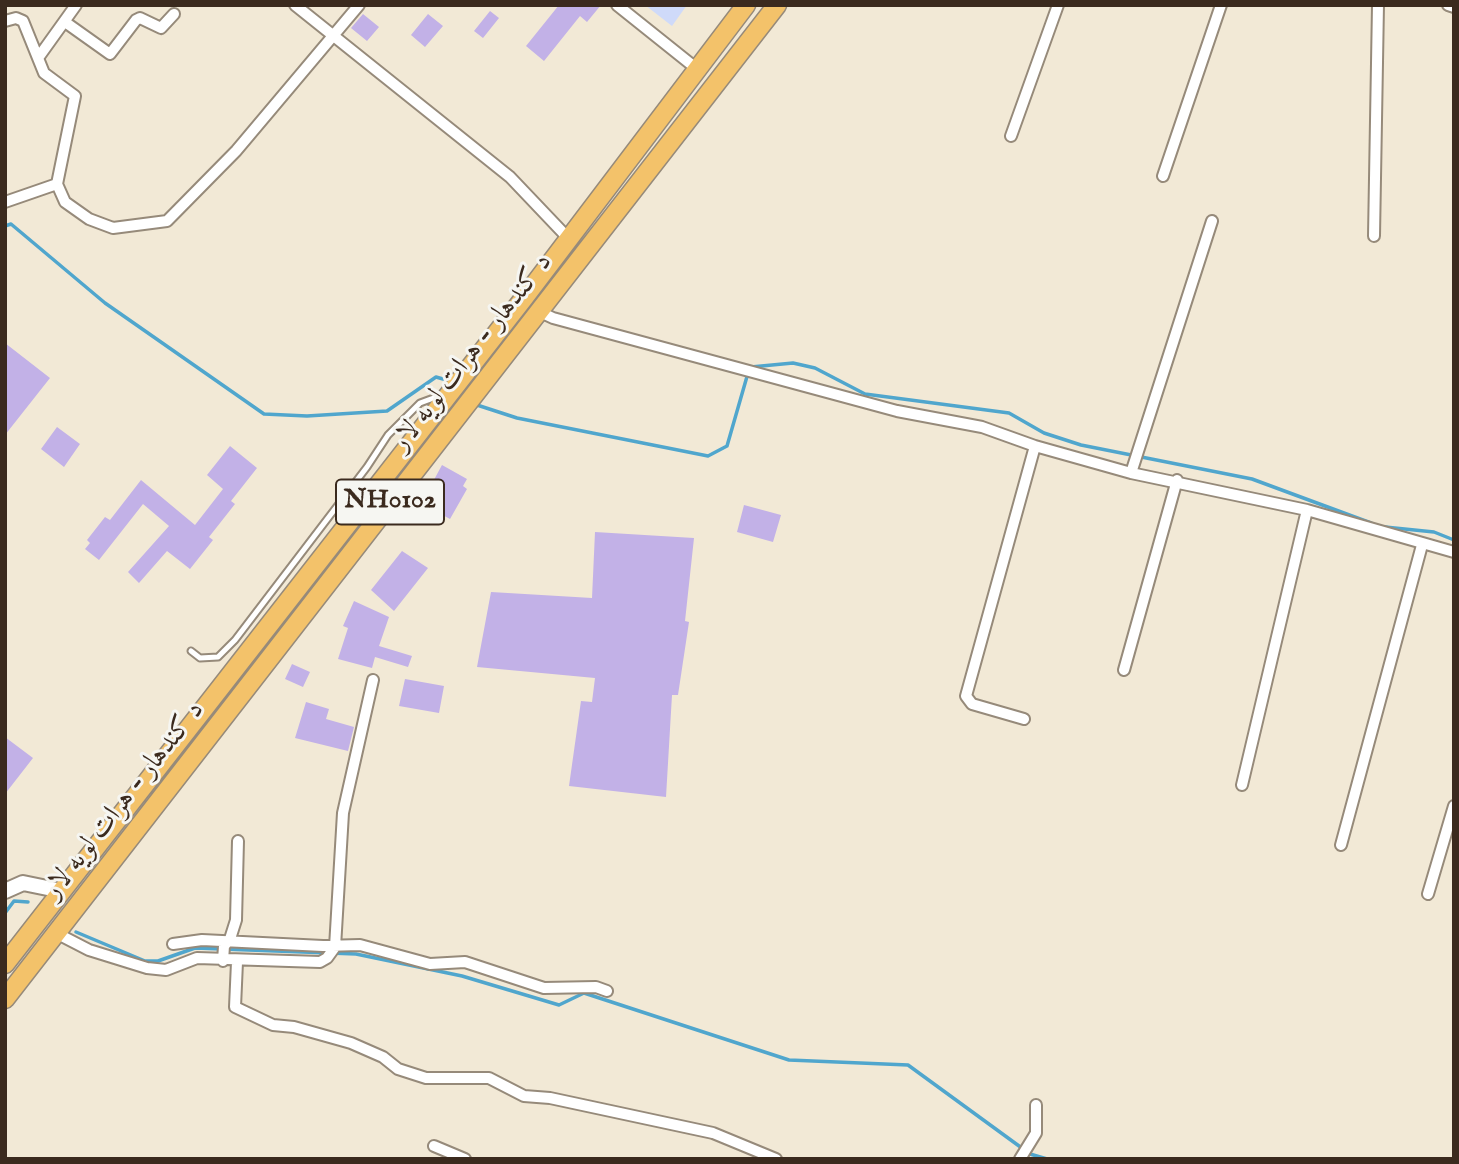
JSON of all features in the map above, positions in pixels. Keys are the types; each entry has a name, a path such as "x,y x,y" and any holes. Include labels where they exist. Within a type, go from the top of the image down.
{"highway":[{"name":"د کندهار - هرات لويه لار","path":"5,999 777,5"},
{"name":"د کندهار - هرات لويه لار","path":"5,964 524,298 745,7"},
{"path":"745,7 763,22"},
{"path":"524,298 538,311"},
{"path":"229,676 246,688"}],"street":[{"path":"38,58 76,5"},
{"path":"295,5 510,177 569,239"},
{"path":"5,21 16,18 23,21 44,73 75,96 57,184 65,201 89,219 113,228 167,221 236,151 359,5"},
{"path":"617,5 697,69"},
{"path":"1011,136 1058,5"},
{"path":"1163,176 1221,5"},
{"path":"1374,236 1378,5"},
{"path":"1448,5 1454,7"},
{"path":"65,22 110,54 136,20 140,18 161,28 174,14"},
{"path":"5,202 57,184"},
{"path":"1134,463 1212,221"},
{"path":"538,311 553,318 897,411 982,427 1035,446 1134,463 1177,481 1307,510 1454,552"},
{"path":"1024,719 972,704 966,696 1035,446"},
{"path":"1124,670 1177,481"},
{"path":"1242,785 1307,510"},
{"path":"1341,845 1422,545"},
{"path":"237,962 266,958 320,962 327,958 335,945 343,813 373,680"},
{"path":"1428,894 1454,806"},
{"path":"225,951 236,919 238,841"},
{"path":"5,891 23,883 62,891"},
{"path":"56,933 89,950 148,968 166,970 225,951 360,944 430,964 465,962 544,988 596,987 607,992"},
{"path":"173,944 202,940 225,951 237,962"},
{"path":"237,962 235,1007 273,1026 293,1027 351,1043 383,1057 398,1069 426,1078 489,1078 524,1096 550,1098 713,1133 776,1159"},
{"path":"1024,1153 1036,1133 1036,1105"},
{"path":"434,1146 465,1159"}],"lane":[{"path":"191,651 200,658 218,657 236,640 388,435 420,403 451,392"}],"shaded area":[{"path":"645,5 687,5 672,26"}],"building":[{"path":"559,5 601,5 587,22 580,16 544,61 526,46"},
{"path":"490,11 499,18 483,38 474,31"},
{"path":"363,14 379,27 367,41 351,28"},
{"path":"428,14 443,26 425,47 411,35"},
{"path":"5,343 50,378 5,435"},
{"path":"57,427 80,444 64,467 41,449"},
{"path":"230,446 257,468 231,501 235,504 209,537 213,540 190,569 167,551 139,583 128,572 169,526 143,504 99,560 85,549 90,543 87,540 105,517 110,520 141,480 195,525 223,489 207,475"},
{"path":"442,465 467,479 463,486 467,489 450,519 437,512 445,498 429,489"},
{"path":"744,505 781,515 773,542 737,532"},
{"path":"595,532 694,538 685,621 689,622 678,695 672,695 666,797 569,786 581,701 592,702 595,678 477,667 491,592 592,598"},
{"path":"402,551 428,568 394,611 371,590"},
{"path":"354,601 389,617 379,646 412,656 408,667 375,657 372,668 338,659 348,628 343,626"},
{"path":"292,664 310,672 303,687 285,679"},
{"path":"405,679 444,686 439,713 399,706"},
{"path":"306,702 329,709 326,719 354,727 348,751 295,738"},
{"path":"5,737 33,758 5,794"}],"waterway":[{"path":"5,226 11,224 105,303 264,414 307,416 387,411 436,377 443,379"},
{"path":"751,367 793,363 815,368 865,394 1009,413 1044,433 1081,445 1252,479 1371,523"},
{"path":"477,405 517,418 708,456 727,446 748,373"},
{"path":"1385,527 1434,532 1454,540"},
{"path":"5,913 14,901 28,902"},
{"path":"76,932 145,961 158,961 195,948 356,954 462,976 559,1005 584,993 789,1060 908,1065 1030,1154 1047,1159"}]}
